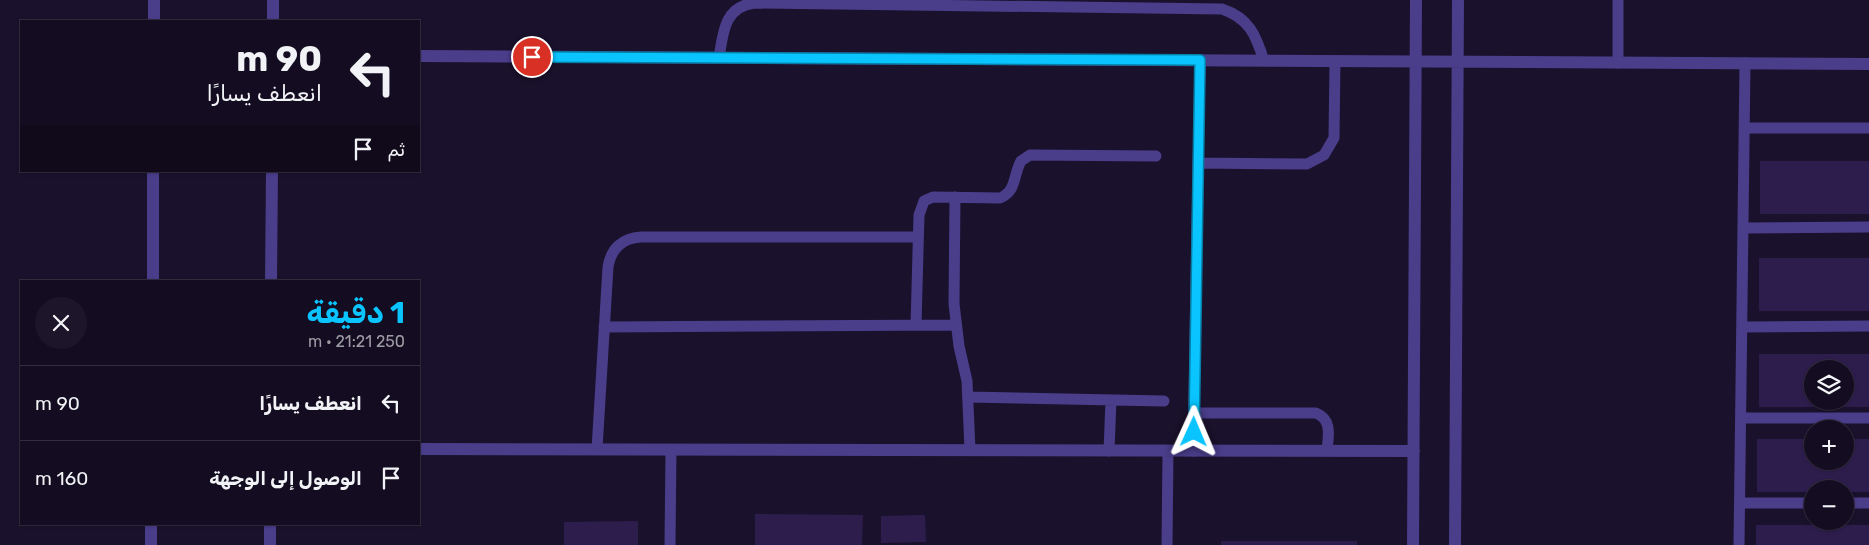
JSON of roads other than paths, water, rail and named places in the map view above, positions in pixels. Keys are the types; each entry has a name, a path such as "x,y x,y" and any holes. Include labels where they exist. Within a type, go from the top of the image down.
{"street":[{"path":"154,0 154,20"},
{"path":"273,0 273,20"},
{"path":"1413,545 1416,0"},
{"path":"1455,545 1458,0"},
{"path":"420,56 1869,64"},
{"path":"152,280 153,172"},
{"path":"271,280 272,172"},
{"path":"420,449 1414,451"},
{"path":"151,525 151,545"},
{"path":"270,525 270,545"}],"lane":[{"path":"1618,0 1618,63"},
{"path":"719,58 723,32 729,15 736,8 754,2 1222,9 1234,13 1248,24 1258,38 1264,61"},
{"path":"1193,451 1200,60"},
{"path":"1198,163 1306,164 1324,155 1334,138 1335,61"},
{"path":"1740,545 1745,63"},
{"path":"1744,128 1869,128"},
{"path":"916,325 919,210 924,201 933,197 1000,198 1005,196 1012,188 1021,161 1030,155 1156,156"},
{"path":"956,197 956,325 968,397 970,450"},
{"path":"1743,228 1869,227"},
{"path":"597,450 610,259 618,245 633,238 918,237"},
{"path":"604,327 956,325"},
{"path":"1742,327 1869,326"},
{"path":"968,397 1164,401"},
{"path":"1109,451 1111,400"},
{"path":"1194,413 1316,413 1324,418 1329,426 1327,451"},
{"path":"1741,418 1869,418"},
{"path":"670,545 671,450"},
{"path":"1167,545 1168,451"},
{"path":"1740,502 1804,502"},
{"path":"1854,502 1869,502"}]}
